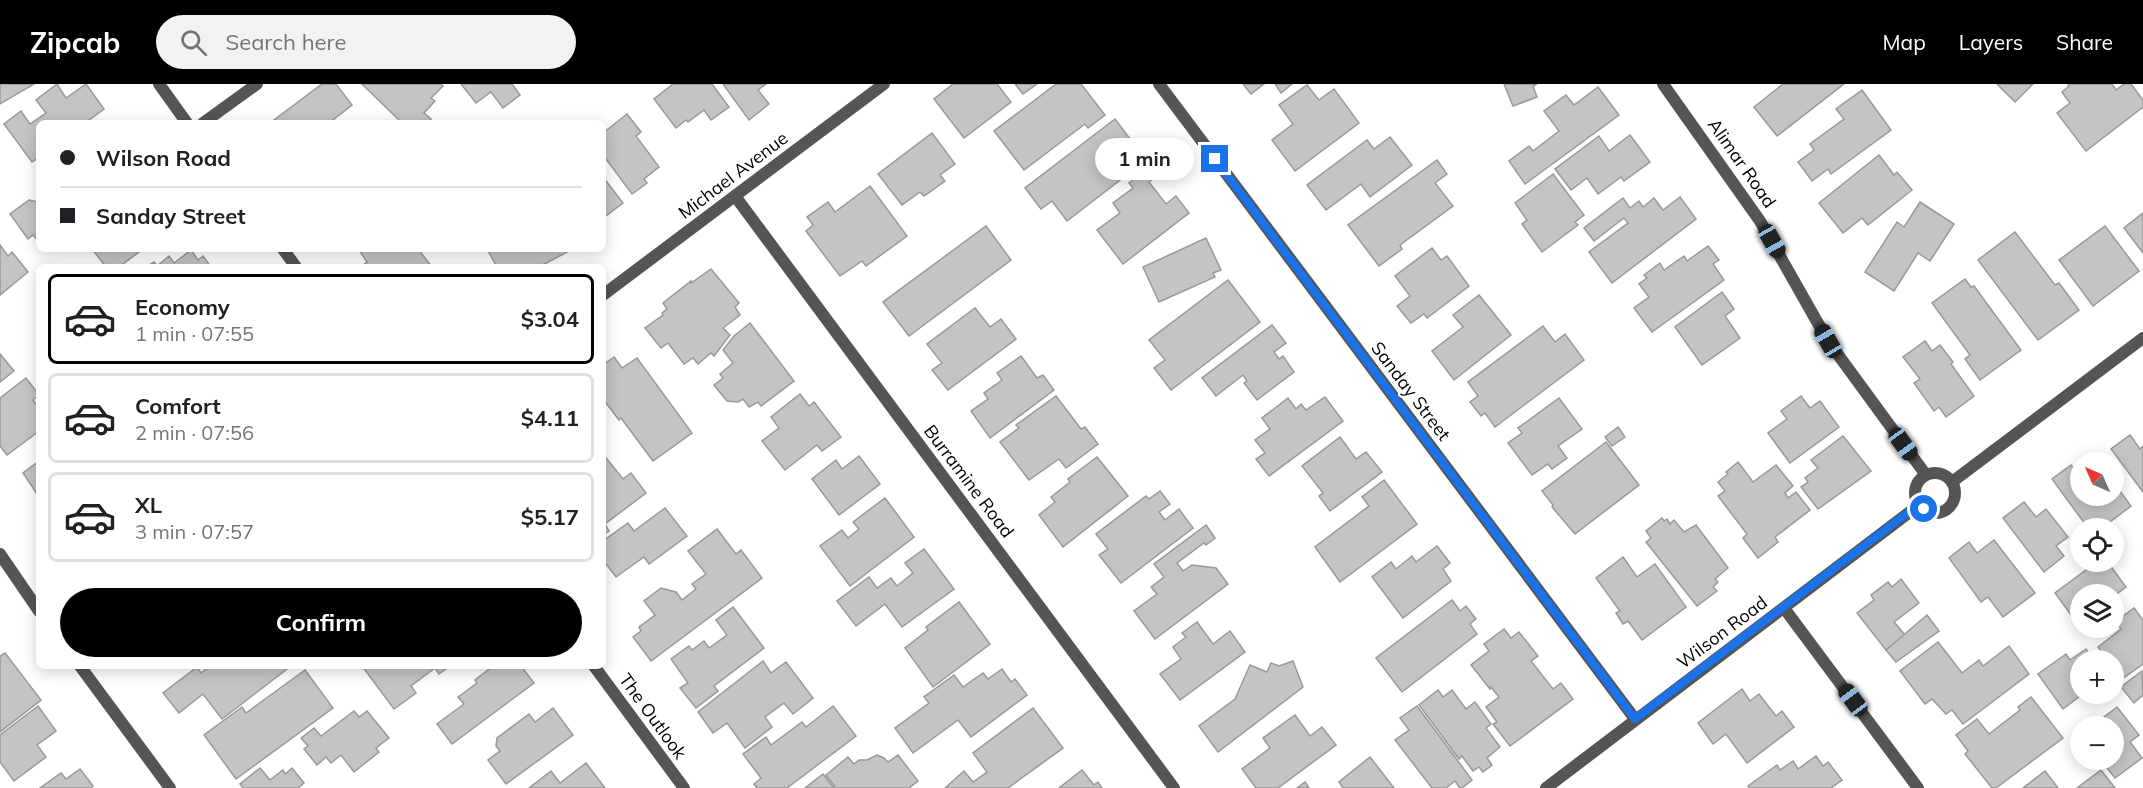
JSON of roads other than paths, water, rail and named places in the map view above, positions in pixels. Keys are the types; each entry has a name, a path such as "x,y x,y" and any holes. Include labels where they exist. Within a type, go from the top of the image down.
{"street":[{"path":"159,84 185,120"},
{"path":"207,120 257,84"},
{"name":"Michael Avenue","path":"606,293 884,84"},
{"name":"Sanday Street","path":"1159,84 1635,719"},
{"name":"Alimar Road","path":"1663,84 1760,221 1828,341 1926,475"},
{"name":"Burramine Road","path":"735,196 1174,788"},
{"path":"1952,482 2143,338"},
{"path":"1940,473 1952,482 1955,495 1944,511 1930,512 1918,505 1916,485 1926,475 1940,473"},
{"name":"Wilson Road","path":"1546,788 1918,505"},
{"path":"0,555 36,607"},
{"path":"1784,608 1918,788"},
{"path":"82,669 170,788"},
{"name":"The Outlook","path":"596,669 684,788"}]}
